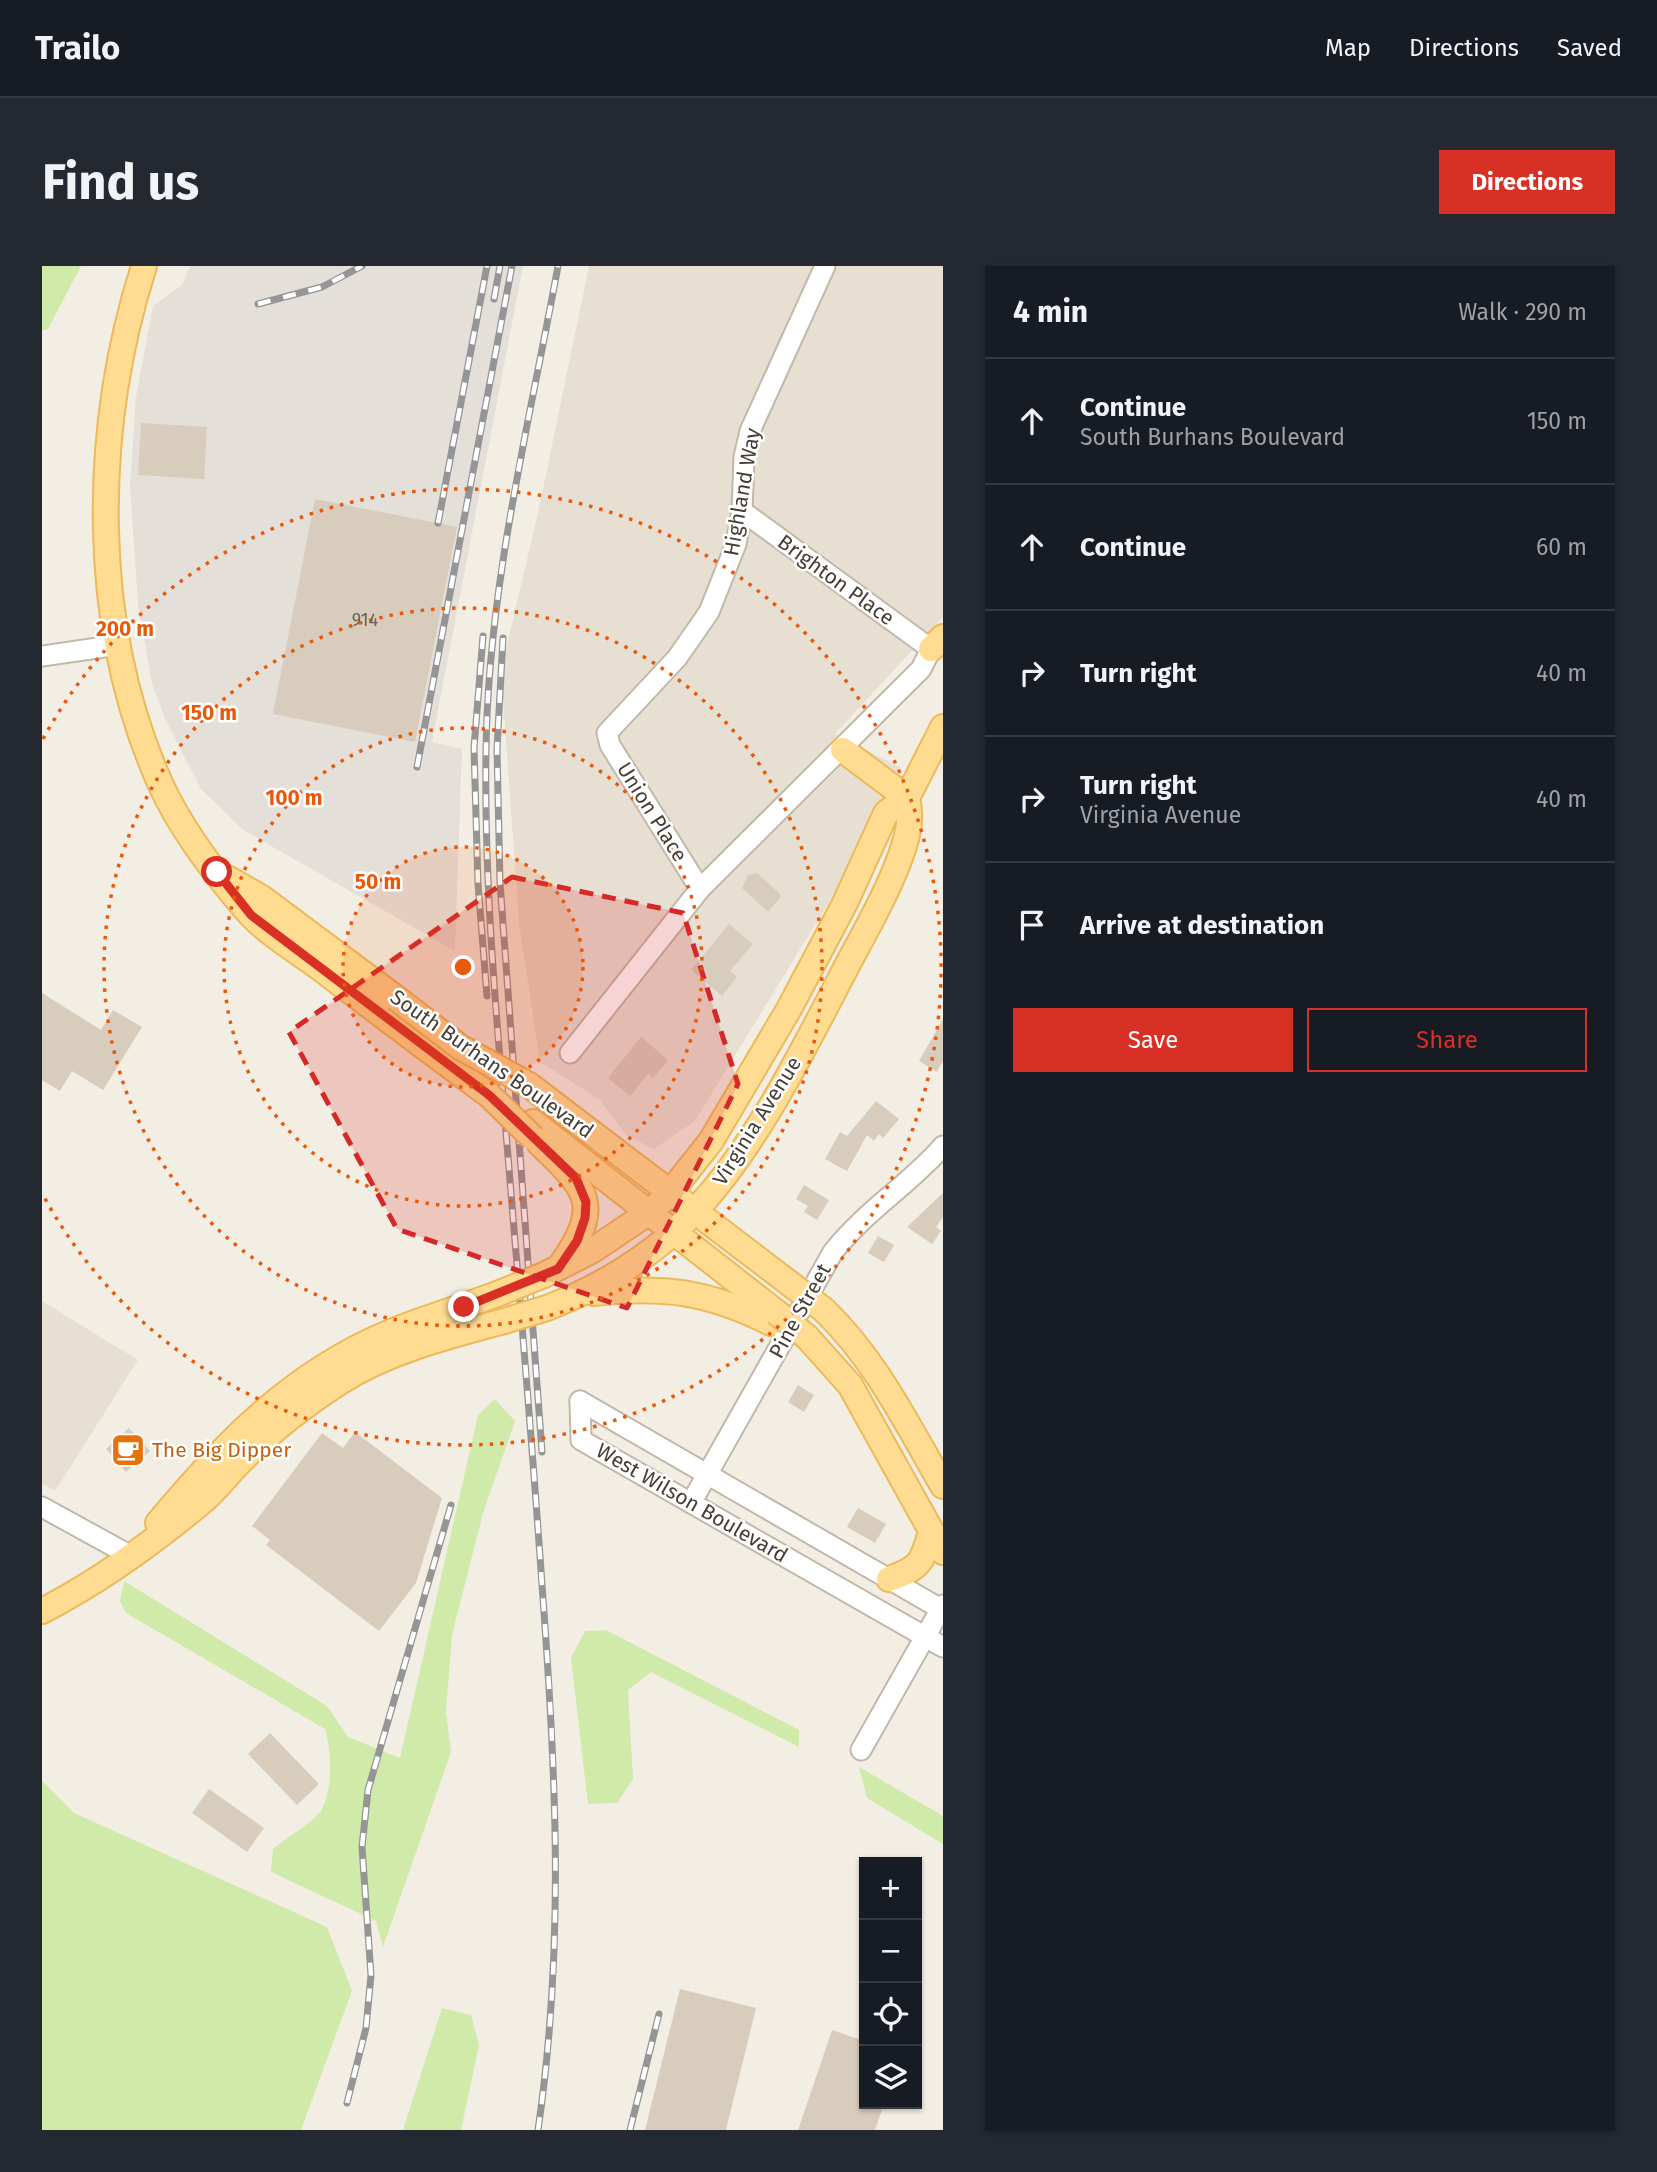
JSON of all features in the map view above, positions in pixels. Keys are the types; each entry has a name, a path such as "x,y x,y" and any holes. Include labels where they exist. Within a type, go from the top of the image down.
{"main road":[{"name":"South Burhans Boulevard","path":"144,266 129,311 114,390 108,470 109,566 118,645 133,710 160,784 198,850 217,872 262,898 533,1130 651,1212"},
{"name":"Virginia Avenue","path":"131,1556 230,1439 277,1398 333,1361 386,1334 551,1272 629,1228 669,1194 711,1141 789,1009 845,902 886,813 907,798 943,727"},
{"path":"843,750 907,798"},
{"name":"Virginia Avenue","path":"42,1611 101,1578 131,1556 206,1498 288,1418 342,1380 391,1357 582,1295 616,1276 674,1232 730,1169 764,1115 872,919 907,836 910,812 907,798"},
{"name":"South Burhans Boulevard","path":"389,1007 529,1085 669,1194 695,1211"},
{"path":"533,1130 576,1178 586,1202 577,1241 551,1272"},
{"path":"695,1211 824,1310 853,1338 876,1370 943,1486"},
{"path":"651,1212 773,1317 830,1360 850,1385 937,1542 911,1571 889,1579"},
{"path":"582,1295 625,1290 701,1295 773,1317"}],"street":[{"name":"Highland Way","path":"607,733 677,659 709,612 725,578 742,511 744,457 750,430 825,266"},
{"name":"Brighton Place","path":"742,511 937,643"},
{"path":"570,1053 700,889 843,750 921,669 937,643"},
{"path":"42,656 118,645"},
{"name":"Union Place","path":"607,733 610,745 700,889"},
{"name":"Pine Street","path":"691,1503 833,1252 853,1227 925,1167 943,1146"},
{"name":"West Wilson Boulevard","path":"942,1607 580,1401 581,1440 943,1647"},
{"path":"42,1507 131,1556"},
{"path":"861,1750 942,1607"}],"highlighted area":[{"path":"512,877 683,913 738,1084 627,1308 397,1229 289,1032"}],"shaded area":[{"path":"190,266 523,266 432,742 462,749 455,951 243,830 201,789 166,721 152,684 138,605 130,486 136,397 153,306 182,285"},
{"path":"589,266 943,266 943,617 835,734 900,767 840,884 695,1121 654,1149 626,1135 599,1099 540,1062 519,923 501,671 539,508"},
{"path":"42,1301 138,1360 55,1491 42,1484"}],"green space":[{"path":"42,266 81,266 48,329 42,331"},
{"path":"495,1399 515,1421 483,1513 452,1635 446,1712 451,1752 383,1947 376,1921 271,1872 273,1849 318,1815 325,1802 330,1770 325,1729 126,1613 120,1601 124,1581 327,1706 348,1737 400,1758 478,1415"},
{"path":"606,1630 799,1730 799,1747 651,1672 628,1690 633,1779 617,1803 588,1804 571,1658 585,1631"},
{"path":"859,1767 943,1816 943,1844 867,1798"},
{"path":"42,1781 74,1813 327,1927 352,1991 301,2130 42,2130"},
{"path":"442,2008 471,2015 479,2045 461,2130 403,2130"}],"building":[{"path":"141,423 207,427 204,479 138,475"},
{"path":"315,499 457,527 415,742 273,714"},
{"path":"757,873 780,894 780,898 768,912 742,888 748,875"},
{"path":"729,924 753,944 730,971 737,977 722,996 691,970"},
{"path":"42,993 101,1030 113,1010 142,1027 103,1090 72,1071 60,1091 42,1080"},
{"path":"943,1019 943,1061 937,1072 919,1061"},
{"path":"641,1037 668,1060 653,1078 648,1074 630,1096 608,1078"},
{"path":"876,1101 899,1119 883,1138 879,1134 874,1141 867,1135 847,1171 825,1159 840,1132 847,1136"},
{"path":"804,1185 829,1200 817,1220 804,1212 808,1206 796,1199"},
{"path":"943,1193 943,1217 936,1227 941,1231 932,1244 907,1227"},
{"path":"878,1236 894,1245 884,1262 868,1253"},
{"path":"798,1385 814,1395 804,1412 788,1402"},
{"name":"The Big Dipper","path":"129,1428 150,1451 126,1472 106,1449"},
{"path":"355,1432 442,1498 416,1583 379,1631 266,1545 270,1540 252,1526 322,1433 343,1448"},
{"path":"858,1508 886,1524 875,1543 847,1527"},
{"path":"270,1733 319,1784 297,1805 248,1754"},
{"path":"209,1789 264,1828 247,1852 192,1813"},
{"path":"680,1989 756,2008 726,2130 645,2130"},
{"path":"832,2030 859,2039 859,2109 882,2109 875,2130 798,2130"}],"railway":[{"path":"258,304 322,287 362,266"},
{"path":"438,523 487,266"},
{"path":"494,299 500,266"},
{"path":"417,767 512,266"},
{"path":"538,2130 552,1993 555,1925 554,1790 538,1530 492,947 486,750 488,689 502,567 558,266"},
{"path":"483,636 474,748 478,884 487,996"},
{"path":"503,638 497,749 500,883 542,1452"},
{"path":"347,2103 366,2028 371,1975 362,1847 368,1790 451,1505"},
{"path":"630,2130 659,2014"}],"place":[{"name":"The Big Dipper","path":"128,1450"}],"route":[{"path":"217,872 251,915 489,1095 576,1178 583,1189 585,1218 577,1241 558,1269 464,1307"}]}
